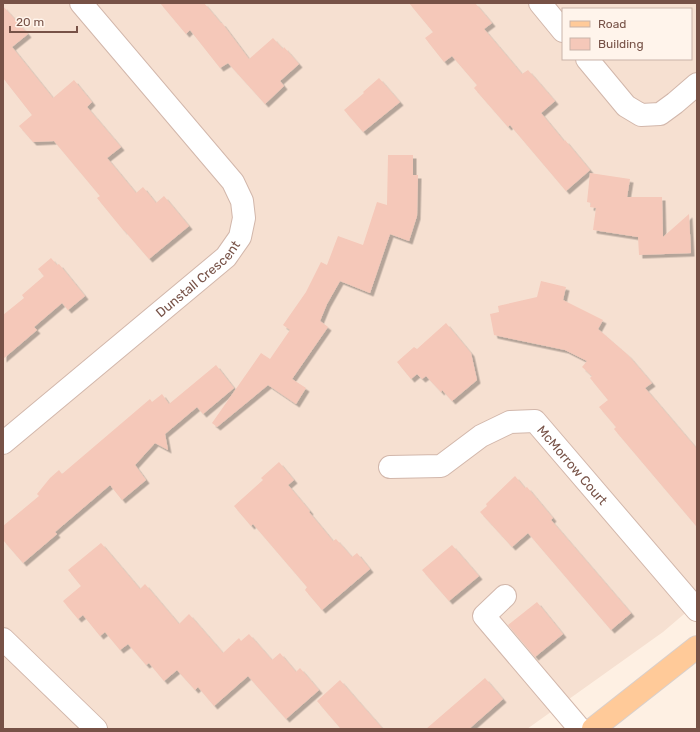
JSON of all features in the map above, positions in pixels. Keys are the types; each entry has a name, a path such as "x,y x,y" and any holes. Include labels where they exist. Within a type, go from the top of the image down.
{"main road":[{"path":"593,729 697,647"}],"street":[{"name":"Dunstall Crescent","path":"3,443 226,257 240,237 244,218 242,201 233,182 81,3"},
{"path":"540,3 562,30"},
{"path":"588,60 626,106 641,115 660,114 697,84"},
{"name":"McMorrow Court","path":"390,467 441,466 481,436 510,422 535,421 697,610"},
{"path":"505,596 484,616 580,729"},
{"path":"3,639 96,729"}],"shaded area":[{"path":"3,3 697,3 697,603 663,632 527,729 3,729"}],"building":[{"path":"160,3 204,3 222,23 249,59 273,38 283,49 284,47 299,64 280,81 284,86 265,104 228,63 220,68 190,30 186,34"},
{"path":"409,3 475,3 492,23 484,29 522,74 528,70 555,101 541,113 590,170 566,191 510,125 508,127 474,88 477,85 452,56 444,62 425,38 433,32"},
{"path":"3,6 28,34 12,47 53,98 74,80 92,102 87,107 121,147 107,158 136,193 143,187 156,203 164,196 189,226 149,259 97,198 100,196 54,141 33,142 19,126 32,115 3,78"},
{"path":"379,78 400,102 363,132 344,110"},
{"path":"388,155 413,155 413,175 418,175 417,216 409,241 390,234 370,293 340,281 327,304 320,321 328,327 292,379 306,388 296,404 268,385 217,427 212,423 261,353 270,359 290,330 283,325 306,292 321,262 327,265 338,236 363,245 377,202 387,205"},
{"path":"590,173 630,179 627,197 662,197 663,237 689,214 691,253 639,255 638,237 593,230 596,208 590,207 591,203 587,202"},
{"path":"51,258 57,265 59,264 85,296 68,310 62,303 34,327 37,330 3,359 3,315 24,298 22,295 44,276 38,269"},
{"path":"541,281 566,287 563,300 603,320 598,329 628,355 652,383 645,388 697,449 697,527 614,429 616,427 599,407 608,400 590,378 592,376 582,367 587,361 565,350 494,335 490,314 499,312 498,306 537,297"},
{"path":"446,323 471,353 477,380 452,401 426,376 422,379 417,374 411,379 397,362 414,347 417,349"},
{"path":"216,365 234,388 203,414 197,407 165,434 168,450 155,443 135,465 146,480 122,500 110,485 55,532 57,534 23,563 3,540 3,526 39,496 37,494 50,478 59,470 62,474 150,399 152,402 162,394 169,404"},
{"path":"279,462 294,480 288,485 333,541 336,539 352,557 357,553 370,569 322,610 305,590 307,587 253,524 251,526 234,506 263,480 261,478"},
{"path":"515,476 525,488 527,487 553,518 551,520 631,613 611,630 528,533 512,547 480,512 487,506 486,504"},
{"path":"101,543 140,589 145,584 179,624 189,614 223,653 239,638 241,641 249,634 272,660 280,653 296,672 300,668 319,690 286,719 248,676 214,706 198,687 195,690 177,670 164,681 149,663 146,665 128,644 120,650 105,632 100,636 83,615 78,619 63,601 81,586 68,570"},
{"path":"452,545 479,576 449,601 422,570"},
{"path":"537,602 563,634 535,657 508,625"},
{"path":"485,678 503,699 469,729 426,729"},
{"path":"340,680 383,729 341,729 317,701"}]}
